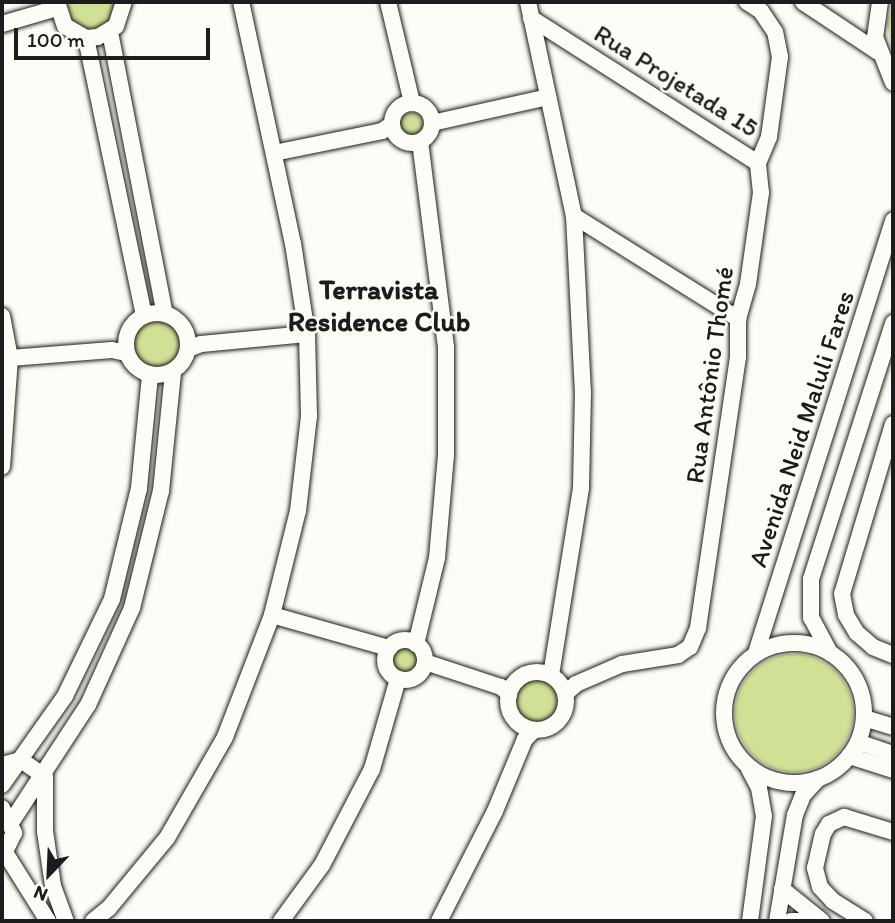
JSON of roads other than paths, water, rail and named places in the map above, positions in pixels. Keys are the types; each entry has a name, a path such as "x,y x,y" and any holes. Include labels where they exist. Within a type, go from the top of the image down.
{"street":[{"path":"2,24 55,11 71,32 86,38 110,32 121,19 124,2"},
{"path":"93,921 109,908 167,838 225,737 272,615 298,511 309,416 307,334 274,153 241,2"},
{"path":"388,2 407,102 434,119 548,97"},
{"path":"439,921 495,811 528,732 556,723 565,710 557,679 581,488 583,392 574,216 528,2"},
{"name":"Rua Antônio Thomé","path":"557,679 678,655 695,640 737,357 738,319 748,284 761,193 758,163 769,137 780,57 775,32 761,11 747,2"},
{"path":"803,2 878,52"},
{"path":"880,2 876,22 878,52 893,83"},
{"name":"Rua Projetada 15","path":"531,18 758,163"},
{"path":"110,32 165,314"},
{"path":"86,38 144,315"},
{"path":"389,130 394,113 407,102"},
{"path":"434,119 417,145 435,239 446,346 446,455 437,558 415,637 429,666 507,689"},
{"path":"274,153 389,130 417,145"},
{"path":"574,216 738,319"},
{"name":"Avenida Neid Maluli Fares","path":"757,653 893,220"},
{"path":"121,349 130,327 144,315 165,314 181,323 192,344"},
{"path":"2,316 10,358 2,467"},
{"name":"Avenida Neid Maluli Fares","path":"830,653 815,631 809,592 893,323"},
{"path":"192,344 307,334"},
{"path":"884,352 893,335"},
{"path":"48,921 3,858 12,844 7,815 45,777 88,705 132,608 161,491 173,372 192,344"},
{"path":"10,358 121,349"},
{"path":"121,349 135,368 150,375 173,372"},
{"path":"2,785 65,696 112,599 139,488 150,375"},
{"path":"893,424 842,583 843,604 851,624 864,640 893,655"},
{"path":"272,615 383,650 415,637"},
{"path":"750,921 765,816 759,788 726,731 724,706 737,670 757,653 793,643 830,653 856,681 864,718 854,749 818,779 798,805 787,845 777,921"},
{"path":"383,650 387,670 400,684"},
{"path":"281,921 322,864 372,769 400,684 429,666"},
{"path":"507,689 521,677 557,679"},
{"path":"507,689 513,717 528,732"},
{"path":"864,718 893,727"},
{"path":"854,749 893,754"},
{"path":"854,749 893,770"},
{"path":"21,760 45,777"},
{"path":"2,765 21,760"},
{"path":"746,764 780,781 818,779"},
{"path":"45,777 47,845 53,886 65,921"},
{"path":"865,921 833,901 820,887 815,867 829,824 848,817 893,832"},
{"path":"782,889 822,921"},
{"path":"791,921 822,921"}],"district":[{"name":"Terravista Residence Club","path":"379,305"}]}
